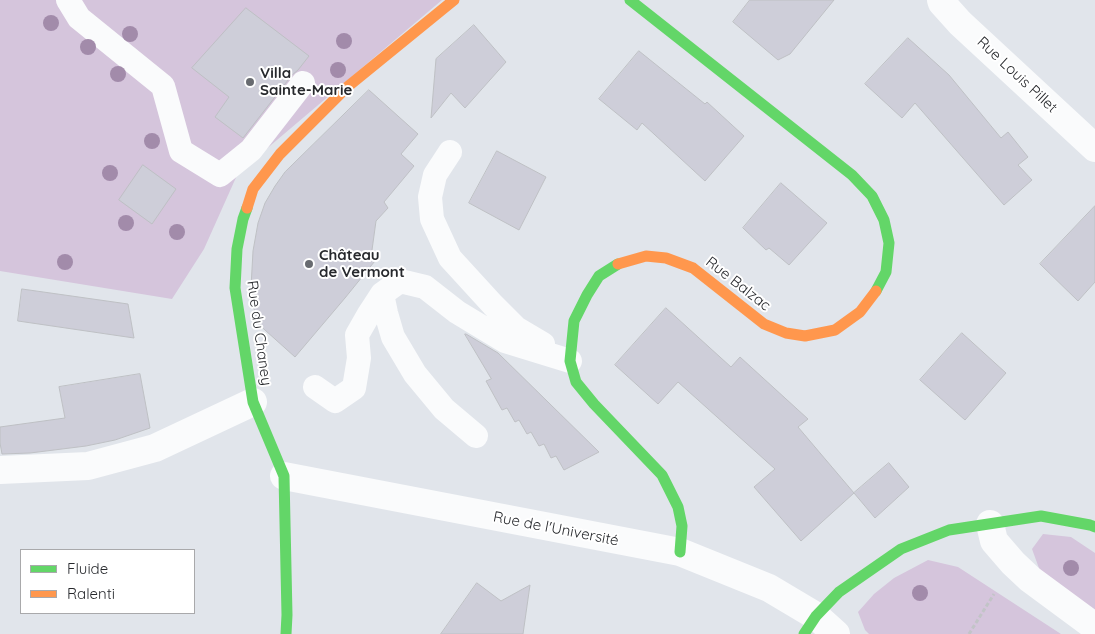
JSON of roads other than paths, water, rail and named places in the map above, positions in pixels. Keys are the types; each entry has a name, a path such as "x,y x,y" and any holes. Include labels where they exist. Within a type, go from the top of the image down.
{"street":[{"name":"Rue du Chaney","path":"286,634 284,476 253,402 235,288 236,249 243,219 253,189 280,154 346,88 454,0"},
{"name":"Rue Balzac","path":"630,0 852,175 872,196 884,220 889,243 886,272 875,292 860,312 835,330 805,336 786,333 764,324 693,268 666,258 646,256 619,263 599,276 574,321 570,361 576,382 594,404 662,475 678,507 682,526 680,552"},
{"name":"Rue Louis Pillet","path":"941,0 960,23 1095,148"},
{"path":"0,470 88,466 155,448 253,402"},
{"name":"Rue de l'Université","path":"284,476 680,552 769,588 810,625 836,634"},
{"path":"810,625 839,592 901,549 949,530 1041,516 1095,527"},
{"path":"990,524 994,541 1024,573 1095,626"}],"lane":[{"path":"51,0 73,9 163,86 181,151 220,176 251,150 303,83"},
{"path":"450,152 435,175 430,197 432,219 450,258 516,328 570,361"},
{"path":"314,388 335,401 354,388 359,358 357,335 382,294 400,281 425,287 457,312 505,341 570,361"},
{"path":"382,294 393,337 415,374 444,410 476,436"}],"place":[{"name":"Villa Sainte-Marie","path":"250,82"},
{"name":"Château de Vermont","path":"309,264"}]}
